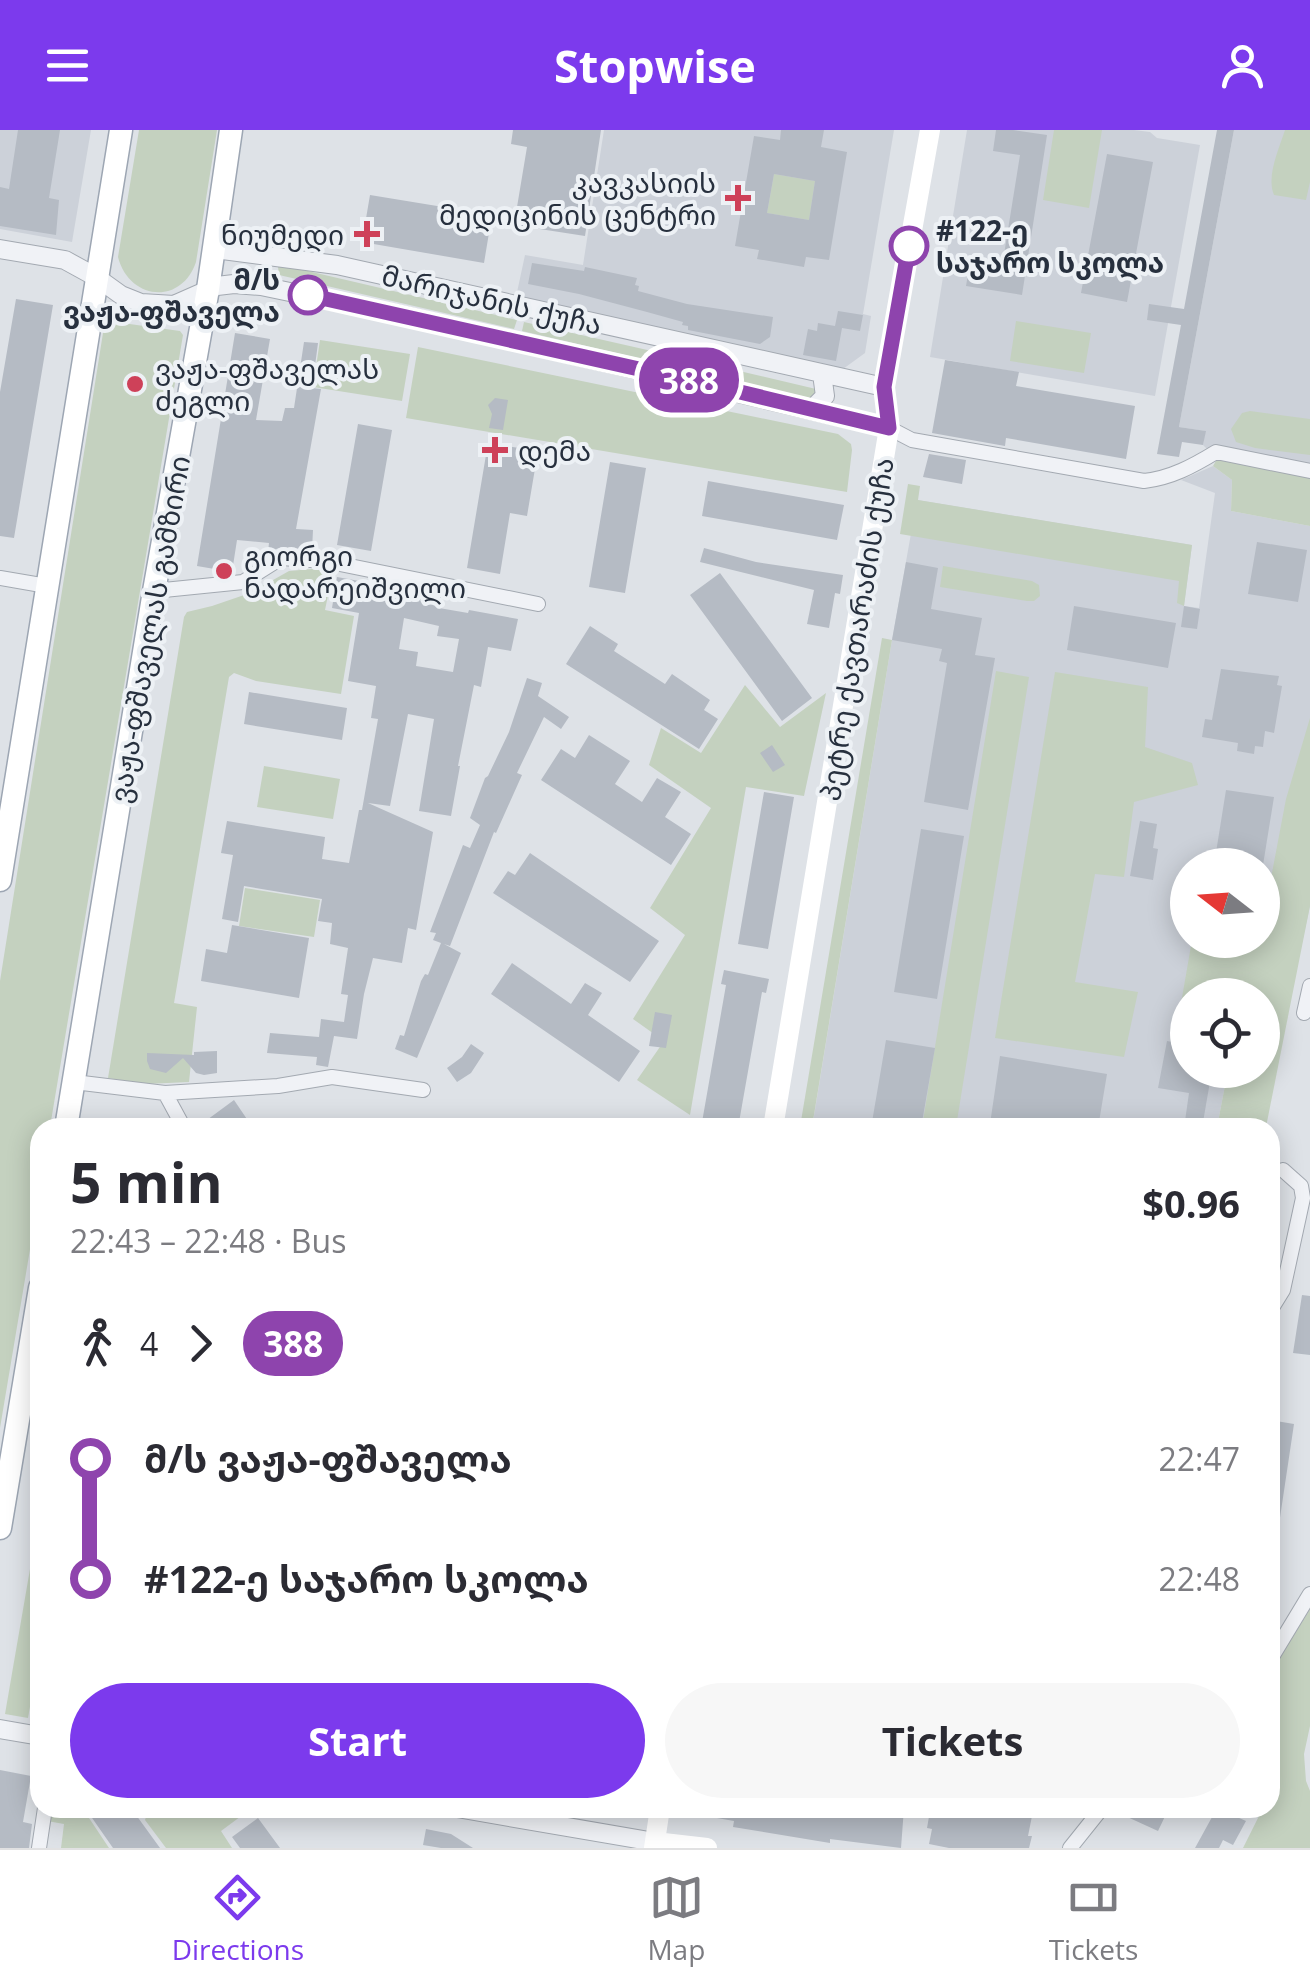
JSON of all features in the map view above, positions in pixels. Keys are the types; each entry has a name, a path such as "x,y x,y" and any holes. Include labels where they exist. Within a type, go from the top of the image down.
{"main road":[{"path":"0,880 121,130"},
{"name":"ვაჟა-ფშაველას გამზირი","path":"68,1118 154,590 208,289 231,130"},
{"name":"პეტრე ქავთარაძის ქუჩა","path":"775,1118 889,428 884,387 930,130"},
{"path":"0,1528 30,1392"},
{"path":"658,1818 654,1845 707,1848"}],"street":[{"name":"მარიჯანის ქუჩა","path":"214,249 337,264 884,387"},
{"name":"მარიჯანის ქუჩა","path":"0,250 65,260 130,300 163,306 184,302 208,289 234,284 261,286 889,428"},
{"path":"261,286 265,254"},
{"path":"812,409 824,396 822,374"},
{"path":"889,428 912,440 1144,481 1171,475 1216,452 1310,471"},
{"path":"154,590 243,582 282,558 325,562 538,604"},
{"path":"0,578 47,586"},
{"path":"1304,1013 1310,986"},
{"path":"74,1082 165,1093 278,1086 332,1077 423,1090"},
{"path":"165,1093 179,1118"},
{"path":"1280,1293 1303,1198 1300,1186 1283,1170"},
{"path":"1280,1644 1310,1594"},
{"path":"0,1729 30,1734"},
{"path":"39,1848 44,1818"},
{"path":"510,1818 654,1845"},
{"path":"1070,1848 1094,1818"}],"shaded area":[{"path":"0,130 91,130 72,242 0,229"},
{"name":"კავკასიის მედიცინის ცენტრი","path":"604,130 894,130 863,314 871,316 865,353 843,369 516,297 525,255 583,265"},
{"path":"967,130 1134,130 1200,145 1155,396 930,357"},
{"path":"1234,130 1310,130 1310,474 1217,459 1203,445 1205,431 1179,427"},
{"path":"1213,466 1232,480 1231,511 1310,526 1310,906 1295,975 1280,984 1280,978 1170,978 1170,1088 1225,1088 1219,1118 814,1118 917,500 1192,545 1184,606 1199,608 1215,493 1181,480"}],"green space":[{"path":"139,130 217,130 196,262 189,276 168,291 144,289 133,282 118,257"},
{"path":"1054,130 1102,130 1089,208 1043,200"},
{"path":"1285,130 1310,130 1306,200 1274,195 1272,171"},
{"path":"774,174 815,181 809,220 767,213"},
{"path":"278,267 517,320 514,329 279,275"},
{"path":"108,321 180,331 183,335 52,1118 30,1118 30,1250 0,1428 0,981"},
{"path":"1016,321 1091,333 1084,373 1010,361"},
{"path":"524,322 687,359 685,369 522,331"},
{"path":"320,340 410,354 402,401 313,387"},
{"path":"418,347 838,434 851,444 852,450 847,492 406,418"},
{"path":"692,360 819,390 812,399 690,370"},
{"path":"1242,413 1310,419 1310,455 1236,442 1231,429"},
{"path":"1217,459 1310,474 1310,526 1231,511 1232,480 1213,466"},
{"path":"908,484 920,486 918,500 1192,545 1184,606 1177,603 1179,581 900,534"},
{"path":"943,566 1032,581 1039,585 1040,596 1027,601 940,587"},
{"path":"289,571 333,571 325,610 354,616 341,694 256,681 234,673 229,677 174,1003 197,1007 189,1082 146,1084 108,1078 184,617 187,612 250,593"},
{"path":"882,638 892,640 813,1118 802,1118"},
{"path":"996,671 1029,677 957,1118 923,1118"},
{"path":"1055,672 1148,687 1145,747 1192,763 1198,785 1134,802 1124,877 1095,874 1075,982 1138,992 1124,1057 995,1038"},
{"path":"745,685 780,727 826,693 804,796 746,787 690,1115 637,1080 664,1041 633,1019 685,935 650,908 711,808 649,765 661,728 701,753"},
{"path":"1310,718 1310,906 1280,1057 1280,978 1185,978 1189,958 1280,958 1280,848 1277,848 1286,799"},
{"path":"264,766 340,779 333,819 257,807"},
{"path":"245,888 320,900 314,937 239,926"},
{"path":"1225,1088 1274,1088 1268,1118 1219,1118"},
{"path":"30,1569 30,1707 28,1718 5,1714"},
{"path":"1310,1609 1310,1726 1304,1754 1310,1791 1310,1848 1243,1848 1258,1818 1280,1818 1280,1658"},
{"path":"89,1818 109,1848 61,1848 64,1824 47,1821"},
{"path":"239,1818 221,1831 232,1848 166,1848 145,1820"}],"building":[{"path":"18,130 60,130 49,198 59,200 56,235 0,226 0,187 9,189"},
{"path":"513,130 601,130 585,236 514,225 527,147 511,144"},
{"path":"781,130 824,130 821,147 847,152 829,260 806,257 804,267 757,259 759,250 735,246 754,136 780,140","holes":["774,174 815,181 809,220 767,213"]},
{"path":"996,130 1047,135 1022,295 966,286 970,262 1002,267 1020,155 993,151"},
{"path":"1217,130 1234,130 1179,427 1206,431 1203,445 1182,442 1179,457 1157,454 1181,325 1147,320 1149,304 1184,309"},
{"path":"1107,154 1153,162 1127,302 1081,293"},
{"path":"370,195 492,215 484,263 362,242"},
{"path":"532,263 584,271 585,267 637,278 638,291 687,304 773,317 770,337 760,344 688,330 683,322 528,284"},
{"path":"16,299 53,305 14,538 0,536 0,392"},
{"path":"838,311 863,315 860,331 842,328 836,361 803,355 808,329 817,331 818,323 835,326"},
{"path":"235,333 270,339 256,420 282,421 285,408 294,408 304,342 318,343 312,388 321,389 296,529 313,530 312,550 282,547 268,552 269,543 237,540 232,572 197,566"},
{"path":"945,360 1019,372 1016,386 1135,406 1126,459 1006,438 1005,446 932,433"},
{"path":"495,398 508,400 503,430 489,428 492,414 488,405"},
{"path":"358,424 392,430 371,551 337,545"},
{"path":"488,443 538,451 527,516 510,513 500,574 467,568"},
{"path":"929,454 966,460 962,484 923,477"},
{"path":"610,462 646,468 625,593 589,587"},
{"path":"708,481 844,505 837,540 702,516"},
{"path":"1257,542 1307,550 1298,602 1248,594"},
{"path":"704,548 756,562 843,575 840,594 835,593 829,628 807,624 814,590 700,562"},
{"path":"906,562 938,568 931,609 982,618 975,655 995,658 968,810 924,802 947,663 939,661 942,649 892,640"},
{"path":"720,573 812,698 782,721 690,595"},
{"path":"337,577 442,596 439,608 518,619 511,651 488,647 481,687 474,685 451,816 419,811 434,719 408,714 390,806 368,803 433,832 416,930 408,928 402,963 373,958 357,1039 334,1036 328,1067 316,1065 317,1057 267,1053 270,1033 319,1037 321,1019 344,1022 348,995 341,994 348,948 330,944 332,923 318,921 322,899 244,886 238,922 222,919 233,855 221,853 227,821 325,837 322,859 349,863 378,719 371,718 376,686 348,681 359,613 332,608","holes":["404,618 439,626 437,636 459,639 453,672 416,666 418,652 399,649"]},
{"path":"1074,606 1176,623 1168,668 1067,650"},
{"path":"1184,606 1200,609 1197,629 1181,627"},
{"path":"590,626 618,644 614,651 665,684 672,674 710,700 704,710 718,719 699,749 566,664"},
{"path":"1221,669 1279,676 1277,685 1282,686 1274,733 1265,731 1263,747 1255,746 1254,754 1237,751 1238,743 1202,737 1205,719 1212,720"},
{"path":"527,678 542,683 538,696 569,717 561,729 544,717 517,773 522,775 494,832 450,946 444,944 461,953 417,1058 395,1049 400,1035 404,1036 421,981 428,975 441,943 433,940 436,933 430,932 463,845 470,848 480,825 470,818 509,732"},
{"path":"249,692 347,708 342,740 244,724"},
{"path":"589,735 630,761 615,784 642,802 657,778 681,792 665,817 691,834 671,865 541,780 561,749 575,758"},
{"path":"772,745 785,765 773,772 760,753"},
{"path":"1226,790 1274,797 1266,848 1217,848"},
{"path":"764,792 794,797 768,949 738,944"},
{"path":"1140,821 1157,824 1153,880 1130,876"},
{"path":"921,829 964,836 937,999 894,992"},
{"path":"530,853 659,941 630,982 493,893 508,871 515,875"},
{"path":"232,925 309,938 299,998 201,981 206,949 227,953"},
{"path":"512,963 571,1004 585,983 602,993 588,1015 640,1051 619,1082 491,994"},
{"path":"724,970 769,979 766,993 762,992 740,1118 703,1118 726,985 721,984"},
{"path":"655,1012 672,1015 666,1048 649,1046"},
{"path":"886,1040 935,1048 923,1118 873,1118"},
{"path":"1167,1041 1170,1088 1209,1088 1204,1118 1185,1118 1189,1093 1158,1088"},
{"path":"471,1044 484,1053 471,1073 457,1082 447,1068"},
{"path":"217,1051 217,1073 204,1075 196,1073 183,1058 166,1073 150,1069 147,1061 147,1053 194,1055"},
{"path":"1000,1056 1107,1074 1100,1118 991,1118"},
{"path":"234,1100 246,1118 210,1118"},
{"path":"1302,1295 1310,1296 1310,1355 1293,1353"},
{"path":"1280,1422 1294,1424 1280,1518"},
{"path":"0,1770 30,1776 23,1822 32,1824 29,1848 0,1848"},
{"path":"92,1818 138,1818 160,1848 113,1848"},
{"path":"258,1818 280,1848 240,1848 232,1837"},
{"path":"717,1818 903,1818 901,1848 830,1839 830,1843 733,1827 734,1821"},
{"path":"929,1818 1032,1818 1028,1836 1032,1836 1029,1848 949,1848 929,1844 932,1829 927,1828"},
{"path":"1130,1818 1164,1818 1158,1831"},
{"path":"1212,1818 1246,1821 1233,1845 1223,1840 1219,1848 1195,1848"},
{"path":"426,1829 451,1834 473,1848 423,1845"}],"bus line":[{"name":"388","path":"308,295 889,428 884,387 909,246"}],"place":[{"name":"კავკასიის მედიცინის ცენტრი","path":"738,198"},
{"name":"ნიუმედი","path":"367,234"},
{"name":"#122-ე საჯარო სკოლა","path":"909,246"},
{"name":"მ/ს ვაჟა-ფშაველა","path":"308,295"},
{"name":"ვაჟა-ფშაველას ძეგლი","path":"135,384"},
{"name":"დემა","path":"495,450"},
{"name":"გიორგი ნადარეიშვილი","path":"224,571"}]}
